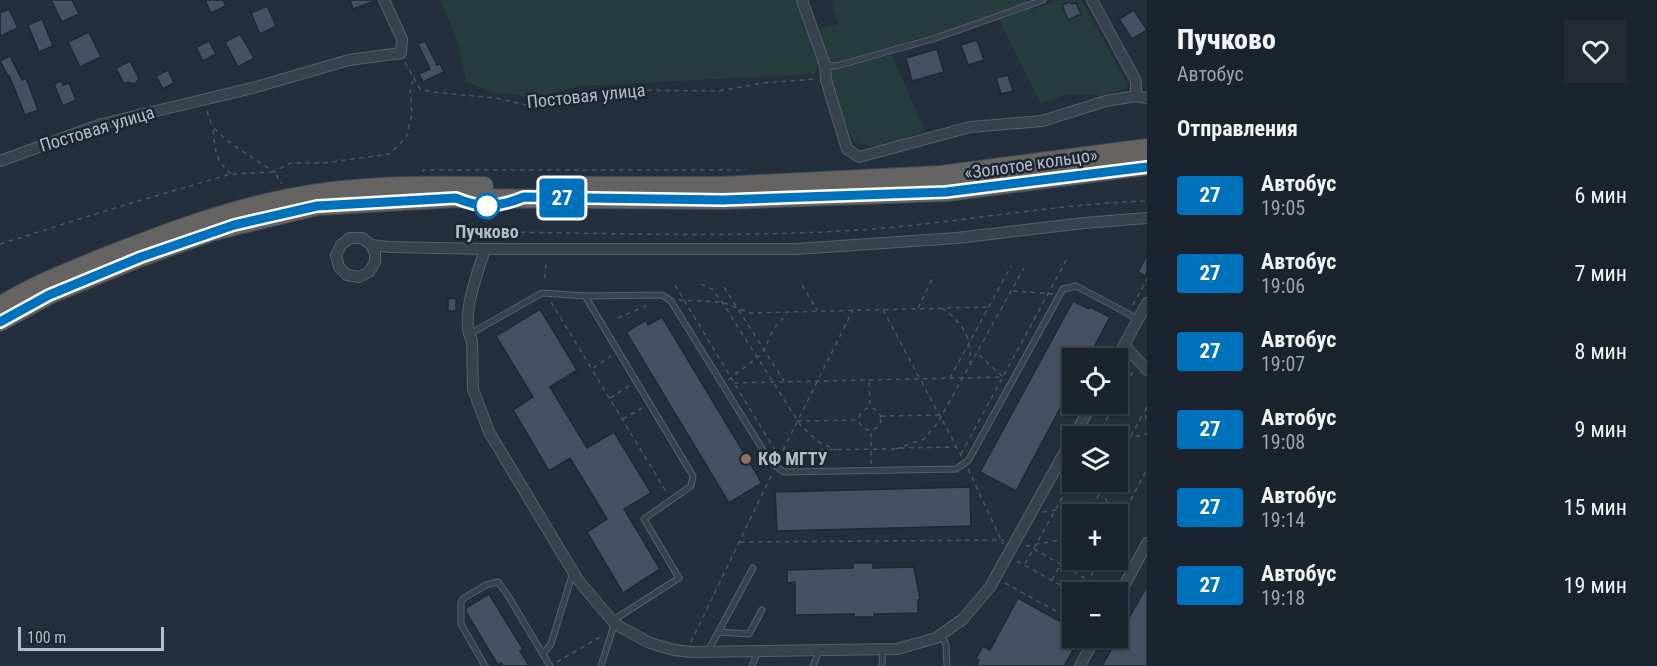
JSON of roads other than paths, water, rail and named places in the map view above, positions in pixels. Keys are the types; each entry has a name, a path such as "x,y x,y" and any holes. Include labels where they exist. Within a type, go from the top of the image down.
{"highway":[{"name":"«Золотое кольцо»","path":"0,306 45,281 138,244 202,222 289,198 341,190 423,182 721,186 941,176 1147,148"},
{"name":"«Золотое кольцо»","path":"0,322 49,295 141,257 234,225 317,206 464,202 524,197 723,200 946,192 1147,166"}],"street":[{"name":"Постовая улица","path":"0,161 102,124 256,87 350,60 401,53 402,39 384,0"},
{"path":"802,0 825,65 826,80 847,148 859,157 970,127 1042,121 1106,101 1142,97 1136,81 1092,0"},
{"path":"371,245 485,249 796,249 957,238 1147,218"},
{"path":"375,262 375,253 371,245 362,238 350,238 341,245 336,255 339,267 347,275 358,277 369,272 375,262 390,247"},
{"path":"485,249 471,295 468,335 472,342 473,389 489,432 573,572 613,625 650,643 674,650 708,652 819,651 897,649 936,638 963,619 990,587 1062,458"},
{"path":"1122,348 1147,303"},
{"path":"1124,345 1147,370"},
{"path":"1126,582 1147,543"},
{"path":"1080,666 1090,648"}],"lane":[{"path":"825,65 836,66 936,38 1043,0"},
{"path":"396,178 423,182"},
{"path":"341,190 360,182 370,181"},
{"path":"497,205 524,197"},
{"path":"468,335 542,293 585,296 662,295 671,301 771,463 784,472 956,469 969,461 1063,289 1076,286 1138,319"},
{"path":"585,296 693,477 692,486 644,519 679,578 613,625 601,666"},
{"path":"708,652 753,568"},
{"path":"543,654 551,644 573,572"},
{"path":"485,666 461,624 460,611 464,598 492,582 498,582 507,594 550,666"},
{"path":"719,632 749,634 762,610"},
{"path":"941,634 946,645 947,666"},
{"path":"882,666 883,649"},
{"path":"752,666 758,651"},
{"path":"813,666 819,651"}],"place":[{"name":"Пучково","path":"487,206"},
{"name":"КФ МГТУ","path":"746,459"}]}
